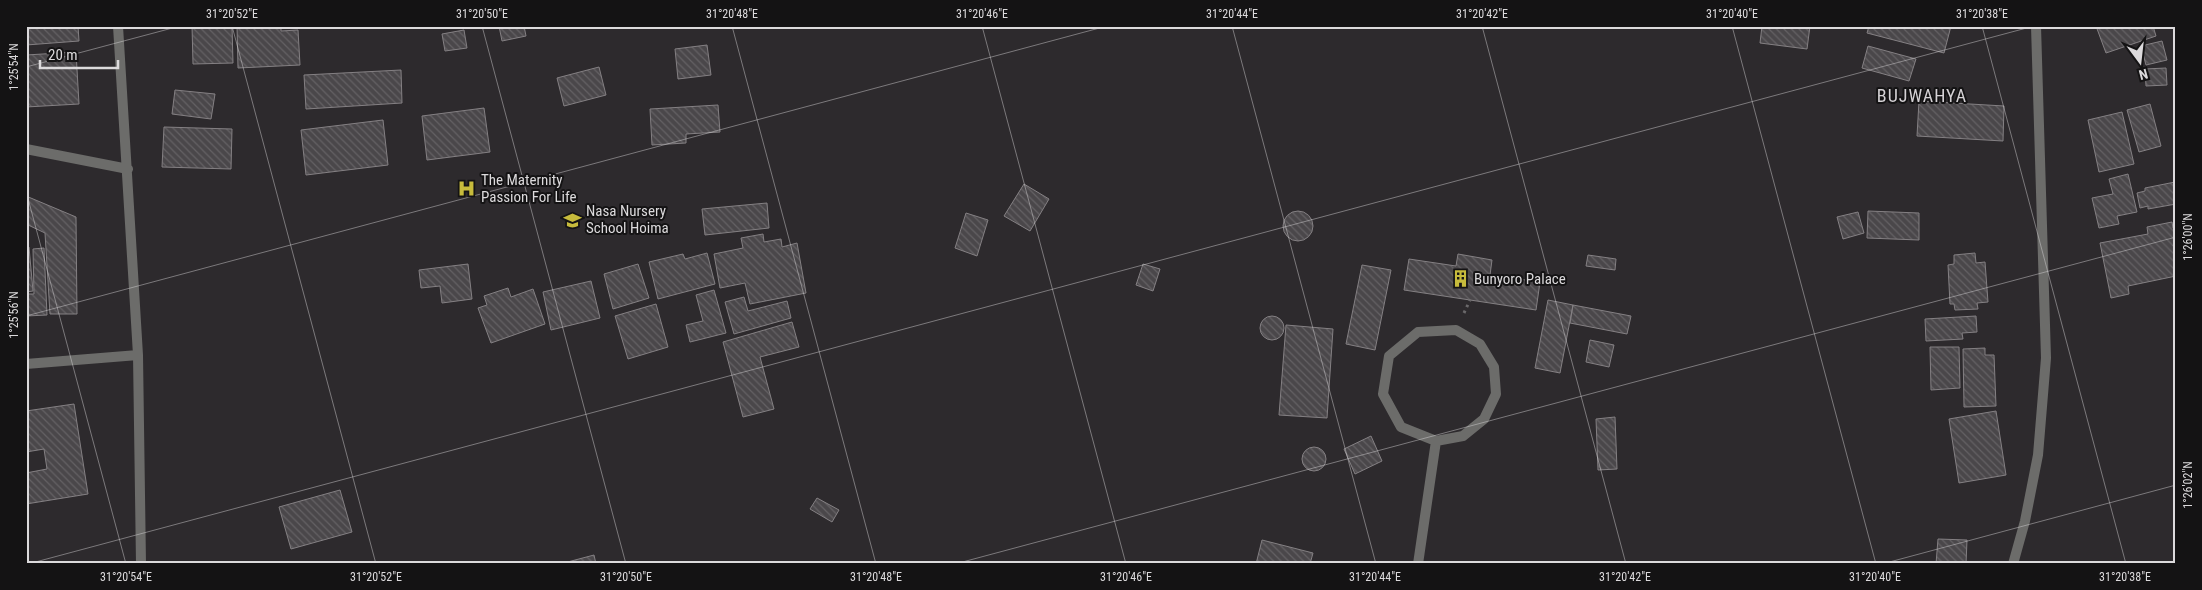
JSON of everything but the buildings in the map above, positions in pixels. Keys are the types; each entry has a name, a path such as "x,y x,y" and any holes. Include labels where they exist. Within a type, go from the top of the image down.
{"street":[{"path":"118,26 138,355 141,564"},
{"path":"2013,564 2025,521 2038,455 2046,358 2036,26"},
{"path":"26,149 128,169"},
{"path":"1456,330 1480,344 1494,367 1496,394 1484,419 1470,431 1463,436 1436,441 1400,427 1383,394 1389,356 1418,332 1456,330"},
{"path":"26,364 138,355"},
{"path":"1418,564 1436,441"}],"place":[{"name":"The Maternity Passion For Life","path":"467,189"},
{"name":"Nasa Nursery School Hoima","path":"572,220"},
{"name":"Bunyoro Palace","path":"1460,279"}],"district":[{"name":"BUJWAHYA","path":"1922,96"}]}
